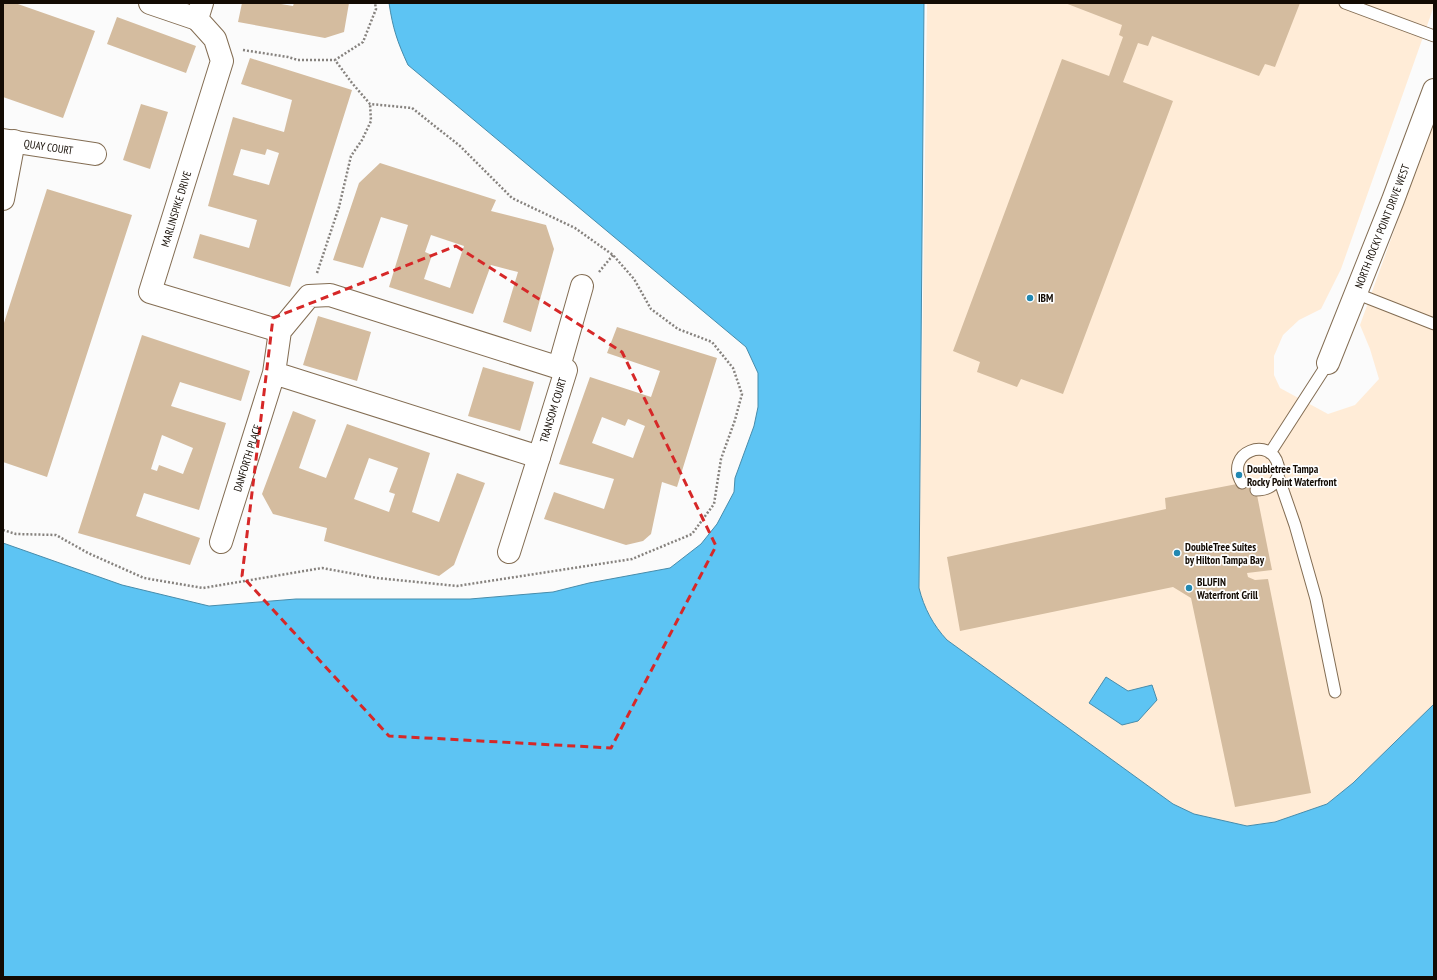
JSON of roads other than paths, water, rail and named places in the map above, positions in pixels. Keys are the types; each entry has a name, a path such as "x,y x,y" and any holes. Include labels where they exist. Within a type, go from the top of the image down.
{"street":[{"path":"150,3 200,11"},
{"name":"MARLINSPIKE DRIVE","path":"200,11 215,39 222,61 150,292 280,331"},
{"name":"NORTH ROCKY POINT DRIVE WEST","path":"1328,363 1393,200 1434,90"},
{"path":"3,199 8,141"},
{"name":"QUAY COURT","path":"8,141 95,154"},
{"path":"559,368 582,286"},
{"name":"TRANSOM COURT","path":"274,373 539,457 566,370 330,295 309,296 280,331"},
{"path":"274,373 280,331"},
{"name":"DANFORTH PLACE","path":"221,542 274,373"},
{"path":"509,552 539,457"}],"lane":[{"path":"1345,3 1434,36"},
{"path":"1356,293 1434,324"},
{"path":"1270,453 1328,363"},
{"path":"1242,483 1238,477 1237,470 1242,456 1254,449 1262,449 1274,456 1278,462 1278,476 1275,483 1270,487 1263,490 1256,490"},
{"path":"1278,476 1295,525 1316,599 1335,692"}],"water":[{"path":"389,3 924,3 919,588 930,616 937,628 947,640 1173,804 1194,814 1247,826 1275,822 1327,804 1353,783 1434,704 1434,977 3,977 3,543 122,585 209,606 296,599 470,599 553,592 589,583 670,568 701,544 717,524 734,492 735,478 754,426 758,407 758,373 746,347 408,65 396,35"},
{"path":"1106,677 1128,691 1152,685 1157,700 1138,721 1122,725 1089,703"}],"place":[{"name":"IBM","path":"1030,298"},
{"name":"Doubletree Tampa Rocky Point Waterfront","path":"1239,475"},
{"name":"DoubleTree Suites by Hilton Tampa Bay","path":"1177,553"},
{"name":"BLUFIN Waterfront Grill","path":"1189,588"}]}
